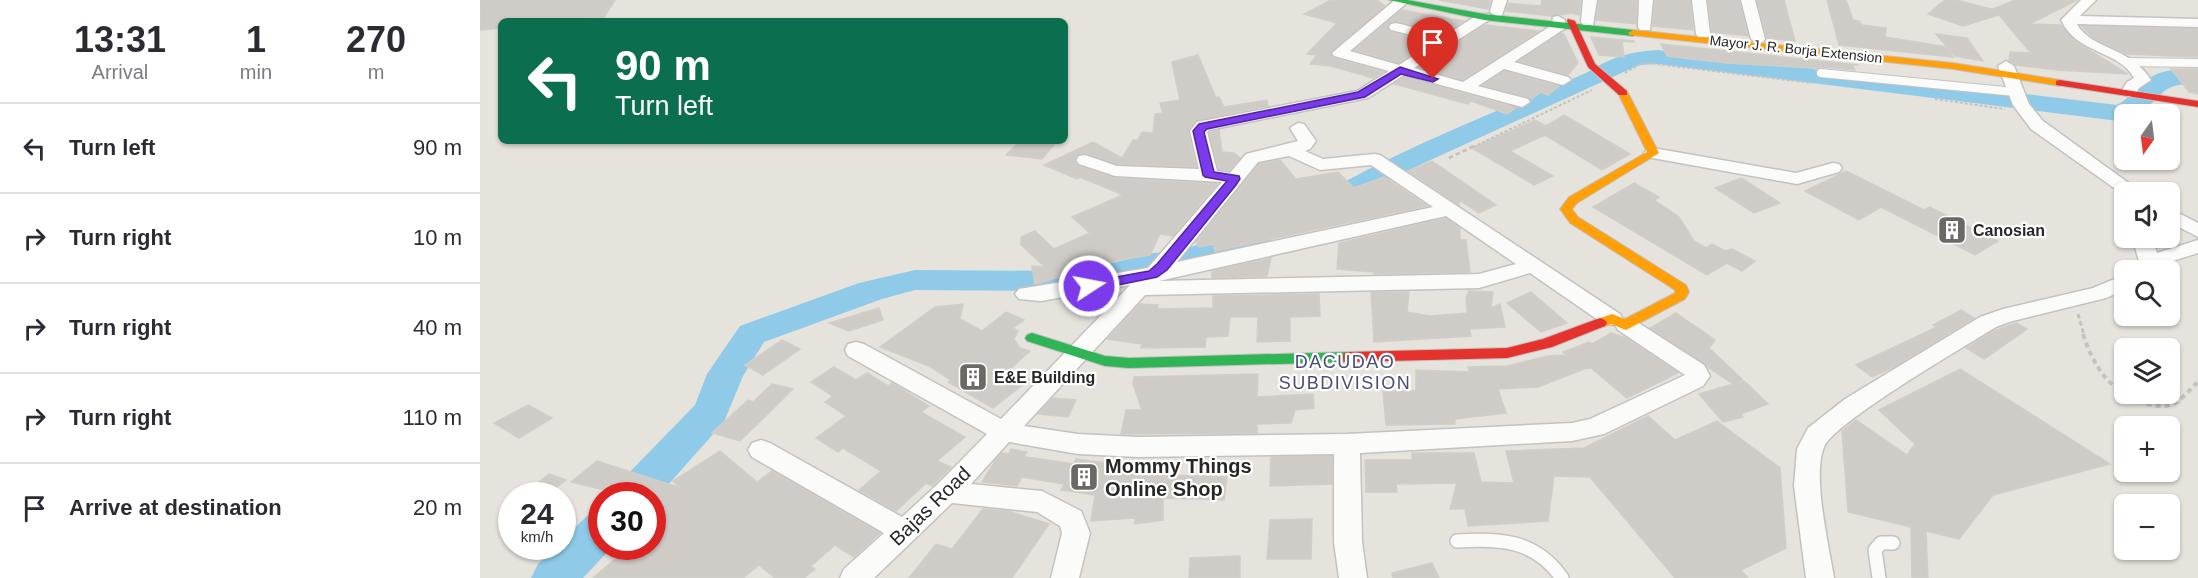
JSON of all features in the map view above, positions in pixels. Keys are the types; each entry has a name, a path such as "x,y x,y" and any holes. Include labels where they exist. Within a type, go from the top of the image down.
{"main road":[{"name":"Mayor J. R. Borja Extension","path":"1397,1 1494,10 1570,23 1789,45 1919,54 2197,100"},
{"name":"Mayor J. R. Borja Extension","path":"1570,23 1645,27 1758,39 1789,45"},
{"path":"1032,338 1105,361 1154,363 1507,353 1528,350 1619,322 1680,297 1681,288 1574,220 1566,208 1573,200 1653,153 1624,93 1587,58 1570,23"}],"street":[{"path":"1467,86 1570,23 1590,0"},
{"path":"1645,27 1646,0"},
{"path":"1699,0 1703,34"},
{"path":"1748,0 1758,39"},
{"path":"2068,20 2089,0"},
{"path":"1397,1 1339,52 1341,55 1522,102"},
{"path":"1209,175 1198,131 1203,126 1362,95 1494,10"},
{"path":"2068,20 2198,23"},
{"path":"2068,20 2069,26 2080,36 2126,62 2141,76 2142,80 2134,89"},
{"path":"1396,27 1450,40"},
{"path":"1502,63 1563,81"},
{"path":"2007,70 2020,102 2046,133 2116,182"},
{"path":"1291,150 1304,145 1306,141 1298,129"},
{"path":"856,350 1004,432 1078,444 1138,447 1347,444 1572,432 1596,427 1695,380 1698,375 1696,371 1446,210 1370,158 1320,165 1291,150"},
{"name":"Bajas Road","path":"854,578 947,492 1156,272 1252,158 1291,150"},
{"path":"1653,153 1797,179 1833,168"},
{"path":"1085,160 1115,171 1209,175 1234,179"},
{"path":"1026,294 1050,293 1156,272 1446,210"},
{"path":"2180,220 2198,231"},
{"path":"2161,260 2198,246"},
{"path":"1156,272 1479,281 1532,266"},
{"path":"1820,578 1807,486 1810,449 1817,435 1854,405 1988,322 2003,316 2100,293 2114,287"},
{"path":"1347,444 1348,542 1353,578"},
{"path":"761,450 905,532"},
{"path":"947,492 1042,502 1071,519 1076,533 1065,578"}],"lane":[{"path":"2126,62 2198,63"},
{"path":"1821,73 2020,102"},
{"path":"1457,541 1491,538 1513,541 1532,549 1562,578"},
{"path":"1879,578 1875,550 1881,543 1893,543"}],"path":[{"path":"1449,158 1604,76 1640,64 1648,63 1813,83"},
{"path":"1930,98 2020,102"},
{"path":"2075,299 2084,340 2103,378 2118,392 2136,402 2156,406 2170,405 2198,382"}],"building":[{"path":"480,0 615,0 604,17 498,18 498,28 480,30"},
{"path":"1331,0 1377,0 1385,6 1330,53 1333,58 1383,72 1373,78 1331,66 1310,64 1317,55 1307,54 1337,23 1304,14"},
{"path":"1439,0 1488,0 1490,1 1488,9"},
{"path":"1542,0 1581,0 1579,15 1572,13 1551,16 1506,11 1508,3 1541,6"},
{"path":"1599,0 1637,0 1636,24 1596,20"},
{"path":"1655,0 1690,0 1693,30 1653,26"},
{"path":"1708,0 1739,0 1748,36 1712,32"},
{"path":"1757,0 1784,0 1795,41 1767,38"},
{"path":"1827,0 1846,0 1853,20 1859,21 1862,25 1886,28 1885,37 1947,47 1953,57 1839,45"},
{"path":"1945,0 1956,0 1995,10 1993,9 2015,0 2077,0 2030,24 2061,25 2076,42 2128,74 2016,65 2009,60 2010,52 2031,53 1999,15 1963,26 1928,14"},
{"path":"1402,10 1463,21 1446,33 1397,21 1391,22 1387,26 1390,32 1430,42 1399,63 1355,50"},
{"path":"1485,25 1539,31 1463,80 1419,67"},
{"path":"2082,26 2198,29 2198,57 2126,54 2092,37"},
{"path":"1561,33 1564,34 1578,63 1568,75 1519,61"},
{"path":"1936,34 1967,38 1983,61 1955,56"},
{"path":"1591,37 1634,42 1622,41 1624,57 1599,55"},
{"path":"1661,44 1859,65 1853,65 1855,70 1822,67 1816,70 1814,68 1726,63 1667,56"},
{"path":"1198,55 1216,98 1219,97 1224,107 1267,100 1268,106 1195,121 1188,132 1196,167 1117,164 1085,153 1077,155 1074,160 1078,166 1115,178 1217,184 1173,236 1160,234 1150,255 1118,260 1035,284 1032,266 1045,267 1021,245 1021,237 1035,231 1054,249 1090,233 1072,217 1123,195 1044,165 1093,142 1122,158 1133,140 1138,140 1142,132 1153,133 1155,114 1163,113 1160,103 1180,100 1172,62"},
{"path":"2171,69 2198,69 2198,94 2189,92"},
{"path":"1504,71 1559,86 1548,95 1541,92 1531,99 1483,85"},
{"path":"1404,77 1516,108 1507,114 1471,101 1468,104 1394,84"},
{"path":"1564,115 1630,154 1602,170 1545,135 1510,151 1553,176 1534,185 1472,148 1535,120 1546,126"},
{"path":"1219,130 1222,152 1234,153 1240,158 1229,171 1219,169 1209,133"},
{"path":"1017,144 1054,144 1042,159 1006,155"},
{"path":"1280,160 1296,179 1338,172 1354,188 1384,177 1427,206 1215,251 1214,244 1199,247 1196,242 1259,164"},
{"path":"1432,161 1496,205 1479,213 1459,200 1459,205 1408,171"},
{"path":"1846,171 1924,210 1930,207 1998,241 1975,255 1881,207 1859,220 1805,191"},
{"path":"1741,178 1780,203 1754,213 1715,188"},
{"path":"1634,183 1659,197 1654,200 1679,217 1694,241 1706,248 1712,244 1725,251 1732,249 1755,261 1742,271 1727,263 1707,275 1593,207"},
{"path":"1446,218 1460,228 1460,240 1466,240 1470,272 1374,274 1374,272 1337,269 1339,243"},
{"path":"1271,258 1267,276 1212,278 1212,271"},
{"path":"1469,291 1493,292 1491,308 1500,304 1505,327 1469,329 1471,336 1374,342 1371,292 1409,292 1407,312 1430,316 1467,313 1466,298"},
{"path":"1531,292 1567,323 1541,332 1507,303"},
{"path":"1319,294 1320,316 1290,317 1290,341 1257,342 1258,317 1230,317 1228,336 1206,337 1205,347 1141,348 1142,344 1107,339 1140,304 1158,305 1157,309 1213,308 1213,296"},
{"path":"963,304 960,319 982,331 1006,312 1024,320 1013,328 1018,331 1014,339 1020,348 1030,351 1010,369 1029,380 993,408 948,382 951,380 929,366 880,347 935,307"},
{"path":"879,308 883,320 849,331 829,323"},
{"path":"1961,310 1974,318 1896,366 1872,377 1856,365 1937,327 1933,325"},
{"path":"1676,313 1715,340 1709,348 1742,379 1739,383 1744,381 1768,404 1741,414 1743,417 1723,422 1699,394 1733,384 1650,328"},
{"path":"2016,323 2027,329 1984,359 1966,348 1994,331"},
{"path":"1611,333 1626,338 1678,373 1627,398 1591,368 1584,369 1538,387 1498,389 1506,413 1455,419 1455,424 1386,425 1383,391 1416,391 1416,370 1470,372 1468,367 1507,366 1548,356 1567,355 1563,352 1589,342 1592,344"},
{"path":"782,340 800,349 763,375 745,365"},
{"path":"834,367 856,380 867,373 888,386 892,383 929,406 921,412 965,437 937,461 951,467 932,486 926,483 896,511 859,490 881,471 843,448 838,452 816,438 846,416 825,402 833,396 811,382"},
{"path":"1960,369 2110,464 1993,495 1959,539 1926,531 1928,578 1912,578 1911,527 1848,512 1842,431 1856,420 1907,455 1915,444 1879,410"},
{"path":"1258,374 1257,397 1313,394 1314,408 1295,410 1291,423 1257,424 1257,433 1121,434 1126,410 1142,410 1133,384 1134,377"},
{"path":"772,384 793,389 740,441 712,433 748,400 753,402"},
{"path":"1053,398 1076,400 1068,417 1038,414"},
{"path":"528,405 552,418 519,438 494,423"},
{"path":"1648,416 1675,440 1717,421 1780,468 1786,548 1741,570 1748,578 1675,578 1590,477 1554,476 1548,521 1468,526 1465,509 1450,509 1457,483 1396,484 1397,492 1366,492 1365,460 1412,460 1412,453 1474,453 1481,482 1514,483 1506,451 1584,448"},
{"path":"1011,449 1027,452 1024,456 1027,457 1074,464 1076,459 1107,463 1106,466 1165,466 1164,475 1227,477 1224,500 1163,498 1163,520 1135,524 1135,518 1091,521 1095,495 1061,490 1064,484 1022,477 1017,486 982,482 1002,453 1009,454"},
{"path":"720,451 757,482 772,471 880,533 854,557 835,545 811,566 815,569 804,578 775,578 759,565 743,578 593,578 614,560 666,560 666,483 681,488 673,481"},
{"path":"1332,456 1332,484 1270,486 1271,457"},
{"path":"597,461 662,482 588,482 588,486 571,482"},
{"path":"549,474 566,480 563,482 539,482"},
{"path":"983,509 1008,511 1049,524 1012,578 909,578 936,544 952,549"},
{"path":"1312,519 1311,559 1267,559 1270,520"},
{"path":"1240,556 1240,578 1189,578 1190,558"},
{"path":"1432,563 1439,578 1393,578 1392,573"}],"waterway":[{"path":"1315,211 1362,182 1414,157 1595,78 1611,68 1639,58 1658,57 2118,113 2138,103 2152,88 2168,78 2198,77"},
{"path":"646,482 711,412 725,374 752,334 871,291 915,280 1079,281 1153,263 1177,262 1257,237"},
{"path":"554,578 588,543"}],"traffic: fast":[{"path":"1393,0 1484,17 1633,33"},
{"path":"1032,338 1105,361 1129,363 1349,357"}],"traffic: slow":[{"path":"1633,33 1953,66 2060,83"},
{"path":"1600,323 1612,319 1626,325 1680,296 1682,292 1681,288 1574,220 1566,209 1573,200 1653,153 1623,93"}],"traffic: jam":[{"path":"1571,21 1591,65 1623,93"},
{"path":"2060,83 2198,104"},
{"path":"1349,357 1507,353 1547,343 1600,323"}],"place":[{"name":"Canosian","path":"1952,230"},
{"name":"E&E Building","path":"973,377"},
{"name":"Mommy Things Online Shop","path":"1084,477"}],"district":[{"name":"DACUDAO SUBDIVISION","path":"1345,372"}],"route":[{"path":"1089,286 1153,274 1162,267 1232,183 1234,179 1209,175 1198,131 1203,126 1293,106 1362,95 1400,70 1433,79"}]}
